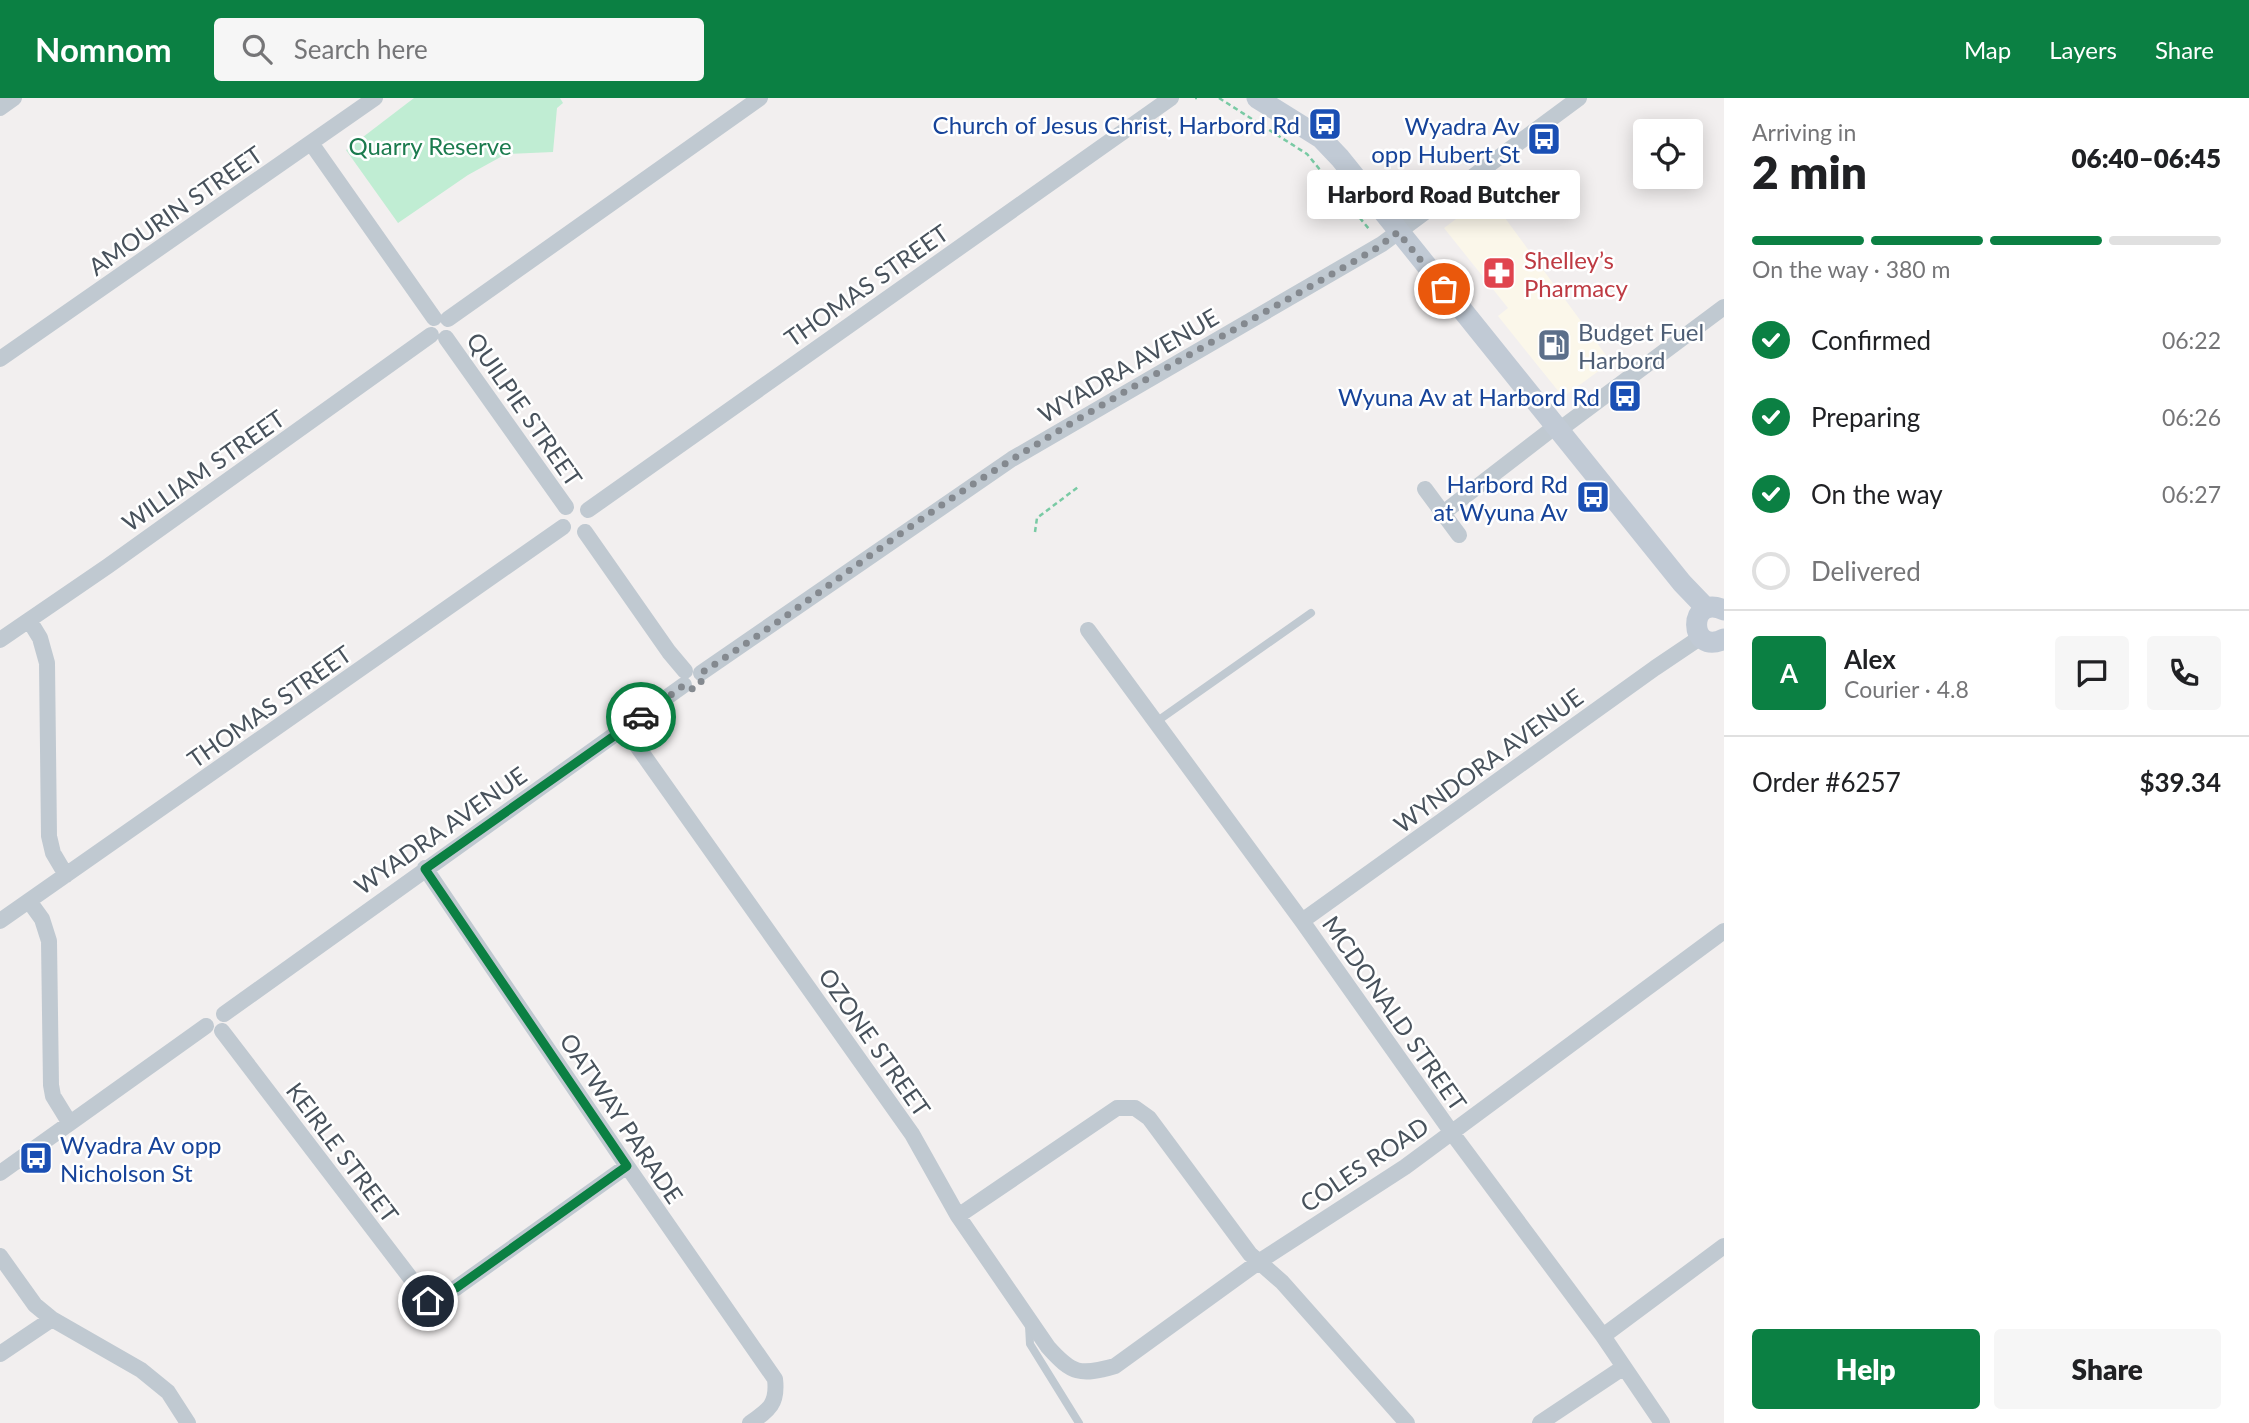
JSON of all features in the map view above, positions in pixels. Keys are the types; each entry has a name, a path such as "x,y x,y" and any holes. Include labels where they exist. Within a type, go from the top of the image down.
{"main road":[{"path":"1257,98 1321,138 1340,158 1682,583 1715,609"},
{"path":"1715,609 1699,614 1696,623 1701,637 1710,642 1724,639"}],"street":[{"path":"0,108 15,98"},
{"name":"AMOURIN STREET","path":"0,359 375,98"},
{"path":"439,337 428,326 760,98"},
{"name":"THOMAS STREET","path":"588,510 1171,98"},
{"name":"WYADRA AVENUE","path":"214,1028 227,1023 224,1014 625,729 690,676 1012,459 1377,248 1579,98"},
{"path":"311,143 441,318"},
{"path":"1443,513 1724,307"},
{"name":"QUILPIE STREET","path":"439,337 566,507"},
{"name":"WILLIAM STREET","path":"0,640 439,337"},
{"path":"1425,489 1460,535"},
{"path":"580,505 588,510 590,524 585,531 570,533 563,527 562,514 566,507 580,505"},
{"name":"THOMAS STREET","path":"0,921 563,527"},
{"path":"585,531 669,652 690,676"},
{"path":"29,620 40,638 47,663 49,836 53,853 66,875"},
{"name":"MCDONALD STREET","path":"1088,631 1302,921 1452,1133 1603,1336 1662,1423"},
{"name":"WYNDORA AVENUE","path":"1302,921 1701,637"},
{"name":"OZONE STREET","path":"625,729 912,1134 958,1216 1029,1320 1065,1367 1090,1373"},
{"name":"OATWAY PARADE","path":"425,869 775,1379 777,1395 767,1411 750,1423"},
{"path":"29,901 41,919 49,941 51,1085 53,1096 69,1122"},
{"name":"COLES ROAD","path":"1090,1373 1115,1366 1260,1261 1405,1167 1724,931"},
{"path":"0,1172 69,1122 214,1028"},
{"name":"KEIRLE STREET","path":"214,1028 428,1301 456,1288 627,1166"},
{"path":"958,1216 1118,1108 1135,1108 1149,1118 1250,1254 1282,1282 1406,1423"},
{"path":"1603,1336 1724,1247"},
{"path":"0,1256 31,1300 52,1318 141,1370 167,1392 188,1423"},
{"path":"0,1354 52,1318"},
{"path":"1540,1423 1624,1367"}],"lane":[{"path":"1156,722 1311,613"},
{"path":"1029,1320 1030,1344 1079,1423"}],"path":[{"path":"1219,98 1307,154 1369,229"},
{"path":"1035,532 1037,518 1077,487"}],"shaded area":[{"path":"1488,195 1611,362 1563,397 1498,316 1508,308 1444,228"}],"green space":[{"name":"Quarry Reserve","path":"414,98 560,98 563,103 557,108 553,152 506,154 468,175 398,223 346,150"}],"way so far":[{"path":"641,717 684,685 690,689 697,688 702,683 701,673 972,484 1063,428 1377,248 1398,232 1444,289"}],"place":[{"name":"Church of Jesus Christ, Harbord Rd","path":"1325,124"},
{"name":"Wyadra Av opp Hubert St","path":"1544,139"},
{"name":"Shelley’s Pharmacy","path":"1499,273"},
{"name":"Harbord Road Butcher","path":"1444,289"},
{"name":"Budget Fuel Harbord","path":"1554,345"},
{"name":"Wyuna Av at Harbord Rd","path":"1625,396"},
{"name":"Harbord Rd at Wyuna Av","path":"1593,497"},
{"name":"Wyadra Av opp Nicholson St","path":"36,1158"}],"route":[{"path":"428,1301 456,1288 627,1166 425,869 641,717"}]}
